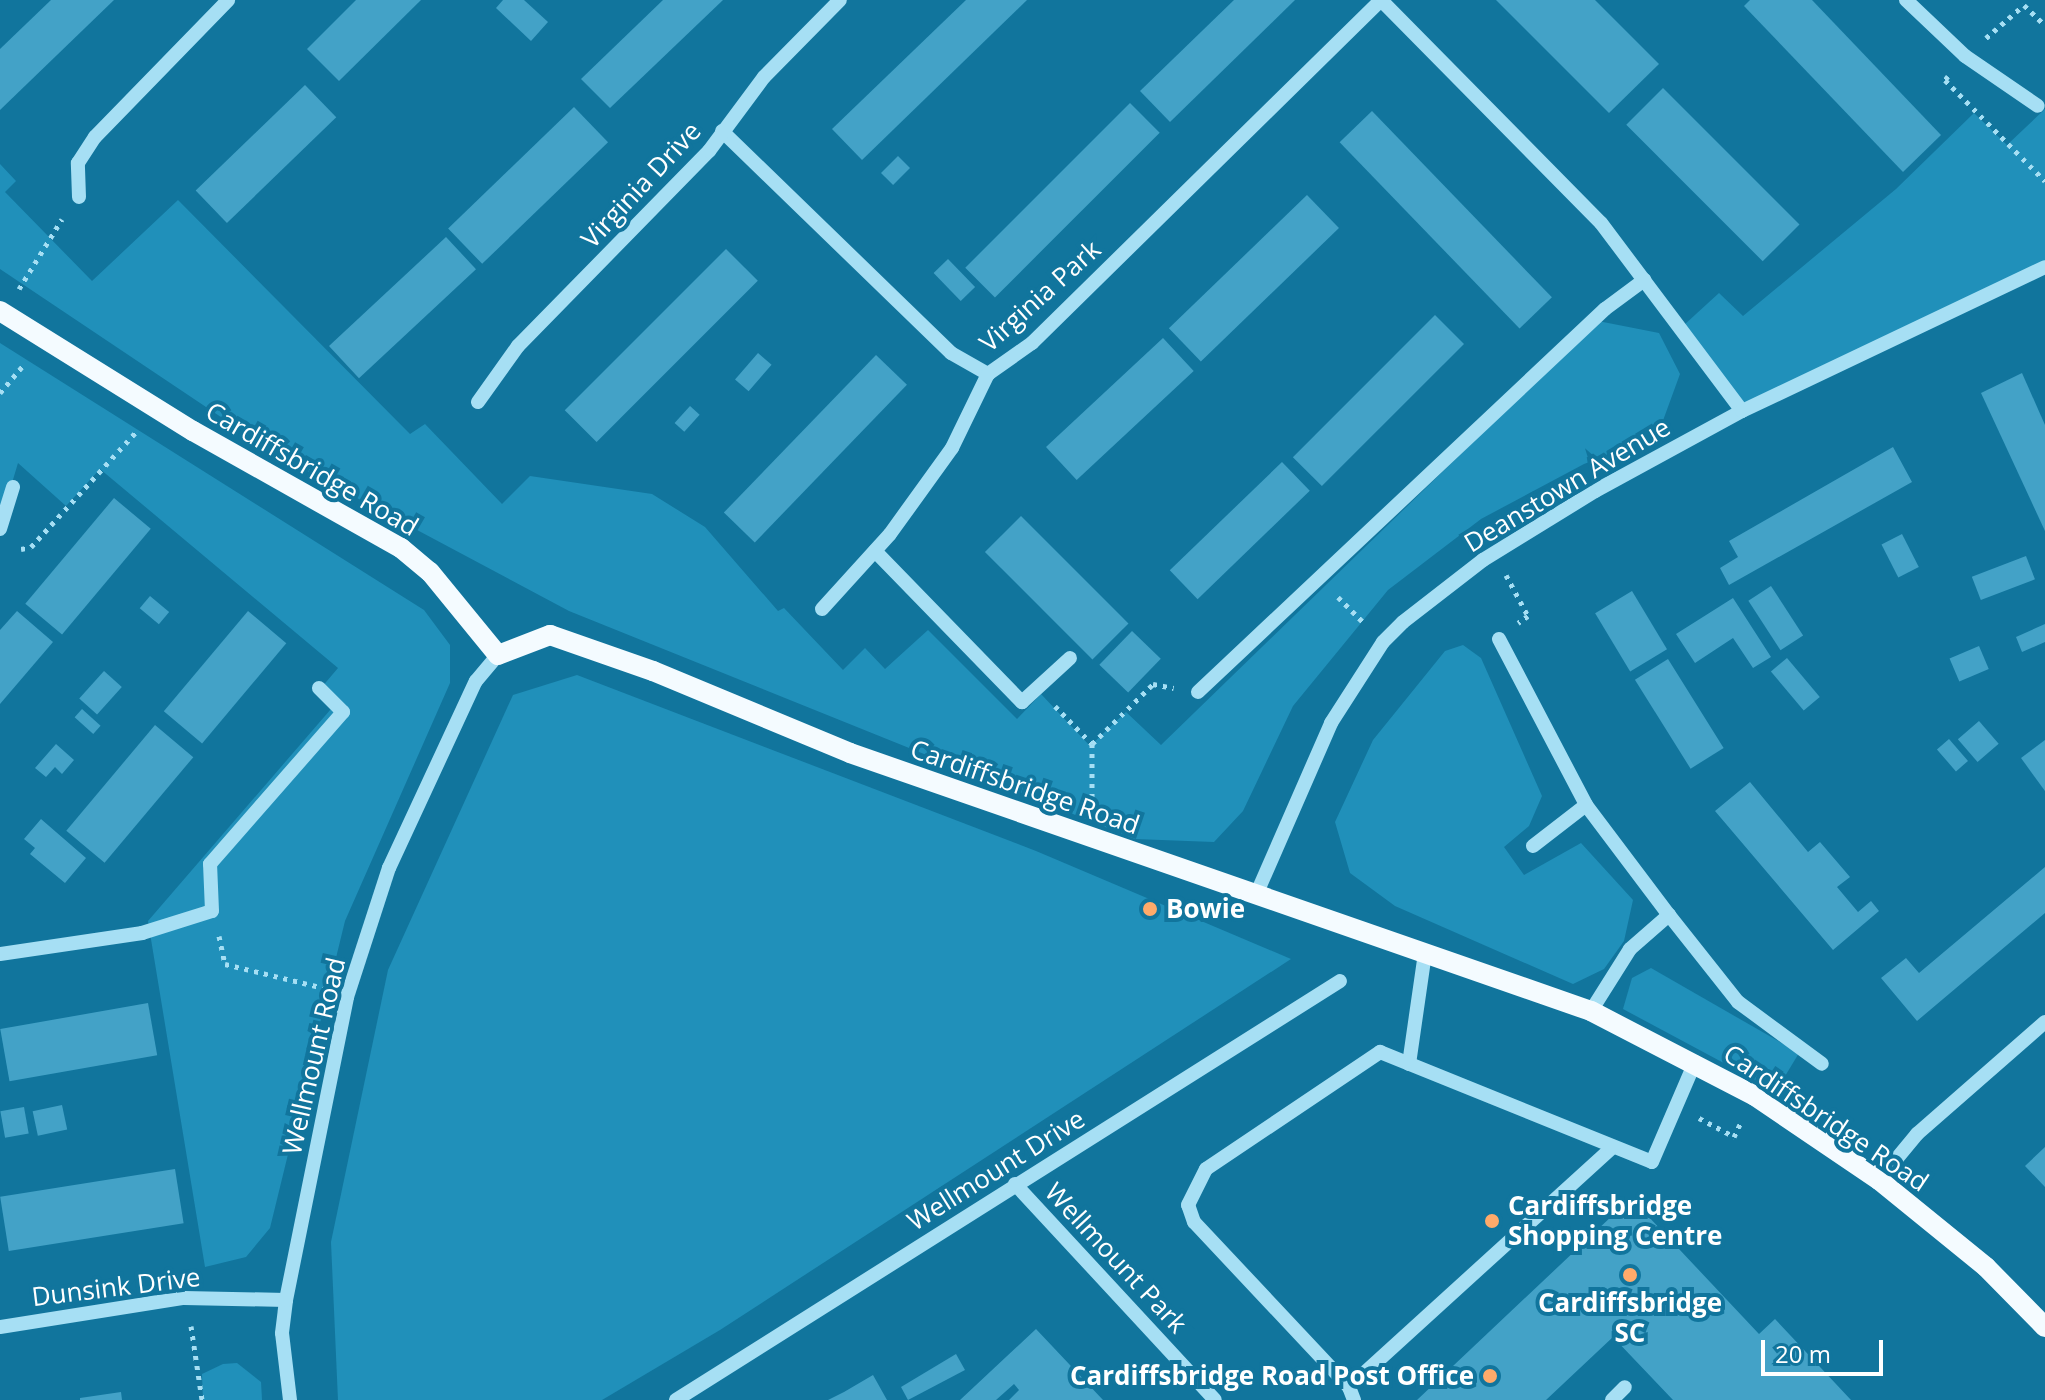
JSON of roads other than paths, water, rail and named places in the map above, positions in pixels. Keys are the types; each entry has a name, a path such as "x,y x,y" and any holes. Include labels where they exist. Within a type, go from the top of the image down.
{"main road":[{"name":"Cardiffsbridge Road","path":"2,312 157,408 401,548 430,572 498,655 550,635 653,671 850,753 1591,1011 1695,1062 1755,1096 1879,1180 1986,1267 2045,1327"}],"street":[{"path":"79,197 78,163 95,137 228,0"},
{"name":"Virginia Drive","path":"478,402 518,346 709,151 764,77 840,0"},
{"name":"Virginia Park","path":"722,131 951,353 988,374 1043,332 1381,0 1552,168 1644,280 1742,411"},
{"path":"1906,0 1965,56 2038,106"},
{"name":"Deanstown Avenue","path":"1256,895 1331,723 1383,642 1494,553 1742,411 2045,267"},
{"path":"1198,692 1594,320 1644,280"},
{"path":"822,609 875,551 952,448 988,374"},
{"path":"0,529 13,487"},
{"path":"875,551 1022,702 1070,658"},
{"path":"1499,639 1586,805 1669,915 1738,1002 1822,1064"},
{"name":"Wellmount Road","path":"290,1400 282,1333 286,1300 347,997 401,841 476,681 498,655"},
{"path":"0,954 142,933 212,911 210,864 343,712 319,688"},
{"path":"1533,846 1586,805"},
{"path":"1591,1011 1630,949 1669,915"},
{"path":"1409,1064 1425,953"},
{"name":"Wellmount Drive","path":"676,1400 1340,981"},
{"path":"1879,1180 1917,1134 2045,1022"},
{"path":"1612,1148 1352,1393 1194,1222 1188,1205 1206,1169 1380,1052 1652,1162 1695,1062"},
{"name":"Wellmount Park","path":"1015,1184 1215,1400"},
{"name":"Dunsink Drive","path":"0,1327 184,1298 286,1300"},
{"path":"1612,1400 1625,1387"}],"place":[{"name":"Bowie","path":"1150,909"},
{"name":"Cardiffsbridge Shopping Centre","path":"1492,1221"},
{"name":"Cardiffsbridge SC","path":"1630,1275"},
{"name":"Cardiffsbridge Road Post Office","path":"1490,1376"}]}
